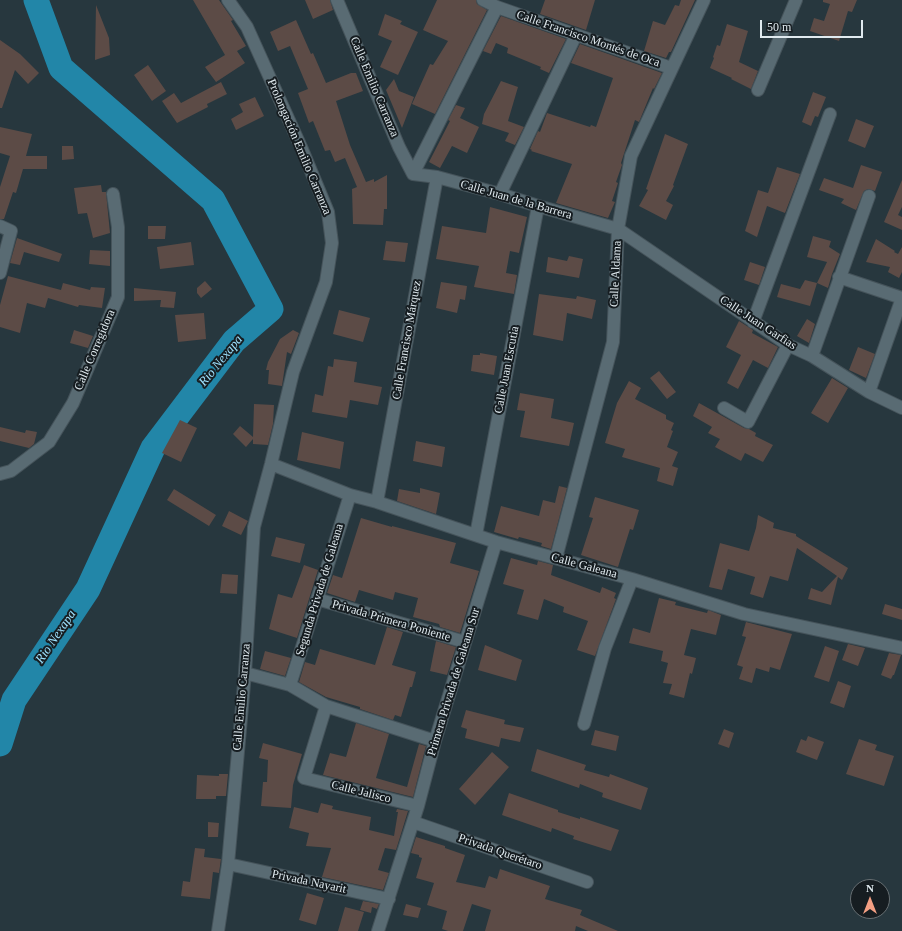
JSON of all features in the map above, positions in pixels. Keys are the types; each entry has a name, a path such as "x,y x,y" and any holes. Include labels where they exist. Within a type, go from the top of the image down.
{"street":[{"name":"Prolongación Emilio Carranza","path":"228,0 247,28 304,154 328,212 332,243 326,282 293,372 271,464"},
{"name":"Calle Emilio Carranza","path":"337,0 399,147 413,174"},
{"name":"Calle Francisco Montés de Oca","path":"483,0 497,7 671,68"},
{"name":"Calle Aldama","path":"556,558 613,342 618,229 631,156 704,0"},
{"path":"758,90 796,0"},
{"path":"413,174 497,7"},
{"path":"500,194 576,35"},
{"path":"753,322 830,114"},
{"name":"Calle Juan de la Barrera","path":"413,174 437,177 618,229"},
{"name":"Calle Francisco Márquez","path":"377,502 437,177"},
{"name":"Calle Corregidora","path":"0,474 11,471 49,442 73,403 118,297 118,227 113,194"},
{"path":"812,356 869,196"},
{"name":"Calle Juan Escutia","path":"476,535 538,206"},
{"path":"0,226 11,231 0,273"},
{"name":"Calle Juan Garfias","path":"618,229 788,345 812,356 869,392 902,408"},
{"path":"840,277 902,298 869,392"},
{"path":"724,408 748,422 788,345"},
{"name":"Calle Galeana","path":"271,464 350,495 377,502 496,542 632,578 744,614 902,648"},
{"name":"Calle Emilio Carranza","path":"218,931 228,864 245,673 254,527 271,464"},
{"name":"Segunda Privada de Galeana","path":"290,685 350,495"},
{"name":"Primera Privada de Galeana Sur","path":"378,931 418,806 465,642 496,542"},
{"path":"584,724 605,648 632,578"},
{"name":"Privada Primera Poniente","path":"317,599 465,642"},
{"path":"245,673 290,685 326,706 436,741"},
{"name":"Calle Jalisco","path":"326,706 304,778 418,806"},
{"name":"Privada Querétaro","path":"412,822 587,882"},
{"name":"Privada Nayarit","path":"228,864 389,899"}],"building":[{"path":"193,0 219,0 233,20 231,21 246,46 237,51 245,63 216,82 205,67 225,55"},
{"path":"305,0 330,0 333,10 313,19"},
{"path":"437,0 476,0 477,4 487,10 435,114 412,104 430,64 433,65 448,41 423,30"},
{"path":"545,0 595,0 586,30 540,14"},
{"path":"681,0 695,0 671,52 669,52 666,58 644,51 653,21 665,25 675,5 679,6"},
{"path":"823,0 857,0 852,12 848,11 839,41 810,31 814,18 824,21 830,4 823,2"},
{"path":"96,5 109,38 110,55 95,60"},
{"path":"385,14 402,21 400,24 418,32 398,75 380,67 392,41 378,35"},
{"path":"501,16 566,39 549,73 540,69 541,67 507,53 508,48 496,43 491,54 483,51"},
{"path":"296,20 326,83 351,73 356,73 363,91 336,101 350,145 366,182 374,179 374,182 387,175 387,209 384,209 383,225 353,224 352,189 357,187 345,158 335,162 330,150 325,151 313,121 309,123 298,93 308,89 290,46 278,51 270,32"},
{"path":"727,24 748,31 739,62 758,71 751,89 710,68 717,45 720,46"},
{"path":"0,40 20,54 39,73 28,84 15,70 2,108 0,108"},
{"path":"580,44 662,73 654,89 653,88 639,122 635,120 616,182 618,183 612,201 615,202 608,218 556,203 572,164 531,151 532,150 530,149 538,131 540,132 547,113 590,127 591,125 596,127 613,78 571,63"},
{"path":"148,65 166,91 152,101 134,75"},
{"path":"394,79 399,91 414,97 402,128 386,90"},
{"path":"501,81 518,87 508,121 524,127 515,145 505,141 509,133 482,124 484,114"},
{"path":"221,82 227,94 207,104 208,107 177,123 162,101 174,93 181,103"},
{"path":"813,92 826,97 818,117 815,116 811,126 802,122"},
{"path":"255,97 264,116 236,130 231,119 243,112 239,104"},
{"path":"456,105 465,108 460,118 479,127 467,153 452,146 440,168 429,162 450,121 448,120"},
{"path":"856,119 874,126 865,148 848,141"},
{"path":"0,127 32,134 26,156 47,156 47,169 23,169 16,193 13,192 4,219 0,219 0,187 10,156 0,153"},
{"path":"665,134 688,144 673,185 674,186 666,201 673,205 666,220 639,206 648,190 646,189"},
{"path":"62,146 73,146 74,159 62,160"},
{"path":"861,165 882,172 875,191 868,189 864,191 856,210 841,203 844,199 819,190 824,178 853,188"},
{"path":"777,167 800,174 785,213 767,206 757,237 745,231 758,190 768,193"},
{"path":"902,180 902,207 898,215 902,217 902,230 884,222"},
{"path":"101,185 102,192 106,192 110,233 93,238 87,213 78,214 74,188"},
{"path":"490,207 527,217 519,253 510,251 506,273 517,275 514,294 474,287 479,266 436,259 442,226 486,233"},
{"path":"148,226 166,226 165,239 148,239"},
{"path":"813,236 831,241 829,247 840,254 828,288 817,283 827,262 807,257"},
{"path":"17,238 62,254 59,262 24,252 20,265 10,263"},
{"path":"876,239 898,254 902,247 902,272 899,278 888,272 890,267 866,262"},
{"path":"386,241 408,243 405,262 383,260"},
{"path":"191,242 194,265 160,269 157,247"},
{"path":"90,250 110,251 110,266 89,264"},
{"path":"569,256 583,259 579,278 546,272 548,257 567,261"},
{"path":"750,262 765,267 759,285 744,280"},
{"path":"8,276 61,290 63,283 90,290 91,287 105,288 102,308 79,305 78,307 48,298 45,308 27,303 20,333 0,327 0,305"},
{"path":"805,280 817,283 810,306 777,297 781,284 800,289"},
{"path":"205,281 212,289 201,298 197,293 197,288"},
{"path":"441,282 467,286 465,300 460,299 457,313 436,308"},
{"path":"134,288 176,292 174,308 160,307 161,300 134,301"},
{"path":"539,294 576,299 577,296 596,300 592,319 567,313 563,341 533,335"},
{"path":"339,310 370,318 363,342 333,334"},
{"path":"204,313 206,339 178,342 175,315"},
{"path":"807,319 815,324 809,343 797,336"},
{"path":"739,321 753,330 752,333 778,347 768,368 753,360 738,389 727,383 741,355 726,347"},
{"path":"74,330 93,336 88,348 70,343"},
{"path":"293,330 299,333 291,354 287,352 282,386 268,384 269,370 266,370 268,362 280,339"},
{"path":"858,347 875,354 866,378 849,370"},
{"path":"480,353 497,356 494,375 471,371 473,355 480,355"},
{"path":"334,359 357,362 354,382 382,387 378,405 350,400 347,418 312,412 315,394 323,396 328,366 333,367"},
{"path":"659,371 676,392 667,399 650,378"},
{"path":"832,378 848,388 828,423 811,413"},
{"path":"629,381 641,388 635,399 666,415 666,419 674,423 671,430 673,431 667,447 678,452 672,466 678,468 673,486 657,481 660,468 622,457 625,449 605,443 617,403"},
{"path":"520,393 554,399 551,418 574,423 569,446 520,437 525,411 517,410"},
{"path":"699,403 744,428 749,429 756,433 755,436 773,445 763,462 745,453 741,461 715,447 720,439 708,433 712,427 693,416"},
{"path":"254,404 274,405 273,424 268,445 253,444 253,439 246,447 233,434 240,426 253,437"},
{"path":"180,420 197,428 181,462 162,453"},
{"path":"0,427 25,433 26,430 37,432 34,444 29,448 0,441"},
{"path":"302,432 344,442 340,469 297,460"},
{"path":"416,441 445,447 442,467 413,461"},
{"path":"559,486 567,488 551,549 541,546 542,543 519,537 518,539 494,532 501,506 539,516 543,500 555,503"},
{"path":"420,488 440,493 436,514 397,501 399,489 420,493"},
{"path":"174,489 216,515 209,526 167,500"},
{"path":"595,497 639,510 633,530 630,529 618,567 581,555 593,518 589,517"},
{"path":"229,511 248,521 241,535 222,526"},
{"path":"758,515 774,523 773,528 796,534 796,536 848,568 842,580 838,577 831,605 808,599 811,588 822,592 837,576 797,548 788,581 770,576 763,598 750,594 755,577 728,569 722,590 709,587 720,543 749,551 756,528"},
{"path":"361,518 456,543 450,563 479,571 460,633 440,627 439,624 413,617 418,598 395,592 393,600 359,590 355,602 327,593 333,575 342,578"},
{"path":"276,537 305,544 300,563 271,556"},
{"path":"511,558 537,565 538,561 553,565 551,575 600,593 602,587 616,593 614,598 616,599 595,656 577,650 588,621 563,612 564,607 544,599 538,620 517,614 524,590 503,584"},
{"path":"304,565 318,570 297,638 269,629 278,594 292,598"},
{"path":"222,574 238,575 237,594 220,593"},
{"path":"659,598 676,602 675,605 707,613 708,610 721,615 716,635 691,629 684,655 696,658 692,674 690,673 684,698 669,694 672,684 663,683 668,663 661,661 663,651 629,643 633,628 650,633"},
{"path":"885,604 902,609 902,620 882,614"},
{"path":"746,622 792,634 780,670 770,667 769,672 756,668 752,683 739,679 743,667 737,665 746,637 742,636"},
{"path":"387,627 403,632 392,665 416,672 401,717 395,715 393,720 360,709 360,707 326,697 299,682 305,662 315,665 320,649 375,665"},
{"path":"436,641 456,647 447,675 430,671"},
{"path":"848,644 865,648 858,666 842,660"},
{"path":"485,645 522,660 516,681 478,670"},
{"path":"825,646 839,651 829,682 814,677"},
{"path":"265,651 291,658 285,676 260,669"},
{"path":"889,653 901,655 894,675 891,679 881,675"},
{"path":"838,681 851,686 844,708 830,703"},
{"path":"466,710 505,720 504,724 524,728 520,742 501,738 499,747 465,738 467,729 461,727"},
{"path":"356,723 389,734 376,778 407,787 419,744 426,746 413,797 323,775 330,753 346,757"},
{"path":"724,729 734,733 729,748 718,744"},
{"path":"595,730 619,736 616,751 591,745"},
{"path":"808,736 824,742 817,760 796,752 801,739 806,741"},
{"path":"859,739 877,745 875,750 894,756 884,786 846,774"},
{"path":"263,743 302,754 293,785 291,808 261,806 263,782 267,782 268,760 259,758"},
{"path":"537,749 586,765 584,770 609,777 610,774 648,788 641,810 602,797 603,793 580,784 579,788 531,771"},
{"path":"492,752 509,767 475,805 459,789"},
{"path":"219,774 228,774 226,796 216,796 216,799 196,799 197,775 219,776"},
{"path":"509,793 558,810 558,812 580,819 580,817 619,830 611,851 573,839 574,836 552,828 551,832 502,815"},
{"path":"321,803 333,806 332,809 371,817 369,830 394,836 398,812 396,812 397,809 408,811 396,850 385,848 378,870 389,873 383,890 322,877 331,848 306,846 309,833 289,828 294,807 318,813"},
{"path":"208,822 219,823 218,837 208,837"},
{"path":"416,837 445,846 445,848 465,855 456,882 485,888 489,876 497,879 500,869 550,886 545,899 582,910 580,915 618,931 588,931 576,926 575,931 485,931 491,910 472,904 463,931 448,931 442,929 447,911 427,905 434,883 416,878 422,858 419,857 419,855 411,853"},
{"path":"195,848 205,849 204,857 221,859 219,873 213,872 210,899 181,896 183,881 190,882"},
{"path":"307,893 324,898 316,925 299,920"},
{"path":"363,901 379,904 377,909 372,907 371,913 360,910"},
{"path":"406,904 421,908 418,918 403,915"},
{"path":"345,907 364,912 358,931 338,931"}],"waterway":[{"name":"Rio Nexapa","path":"0,744 14,700 88,589 153,448 234,341 271,309 213,200 61,68 36,0"}]}
